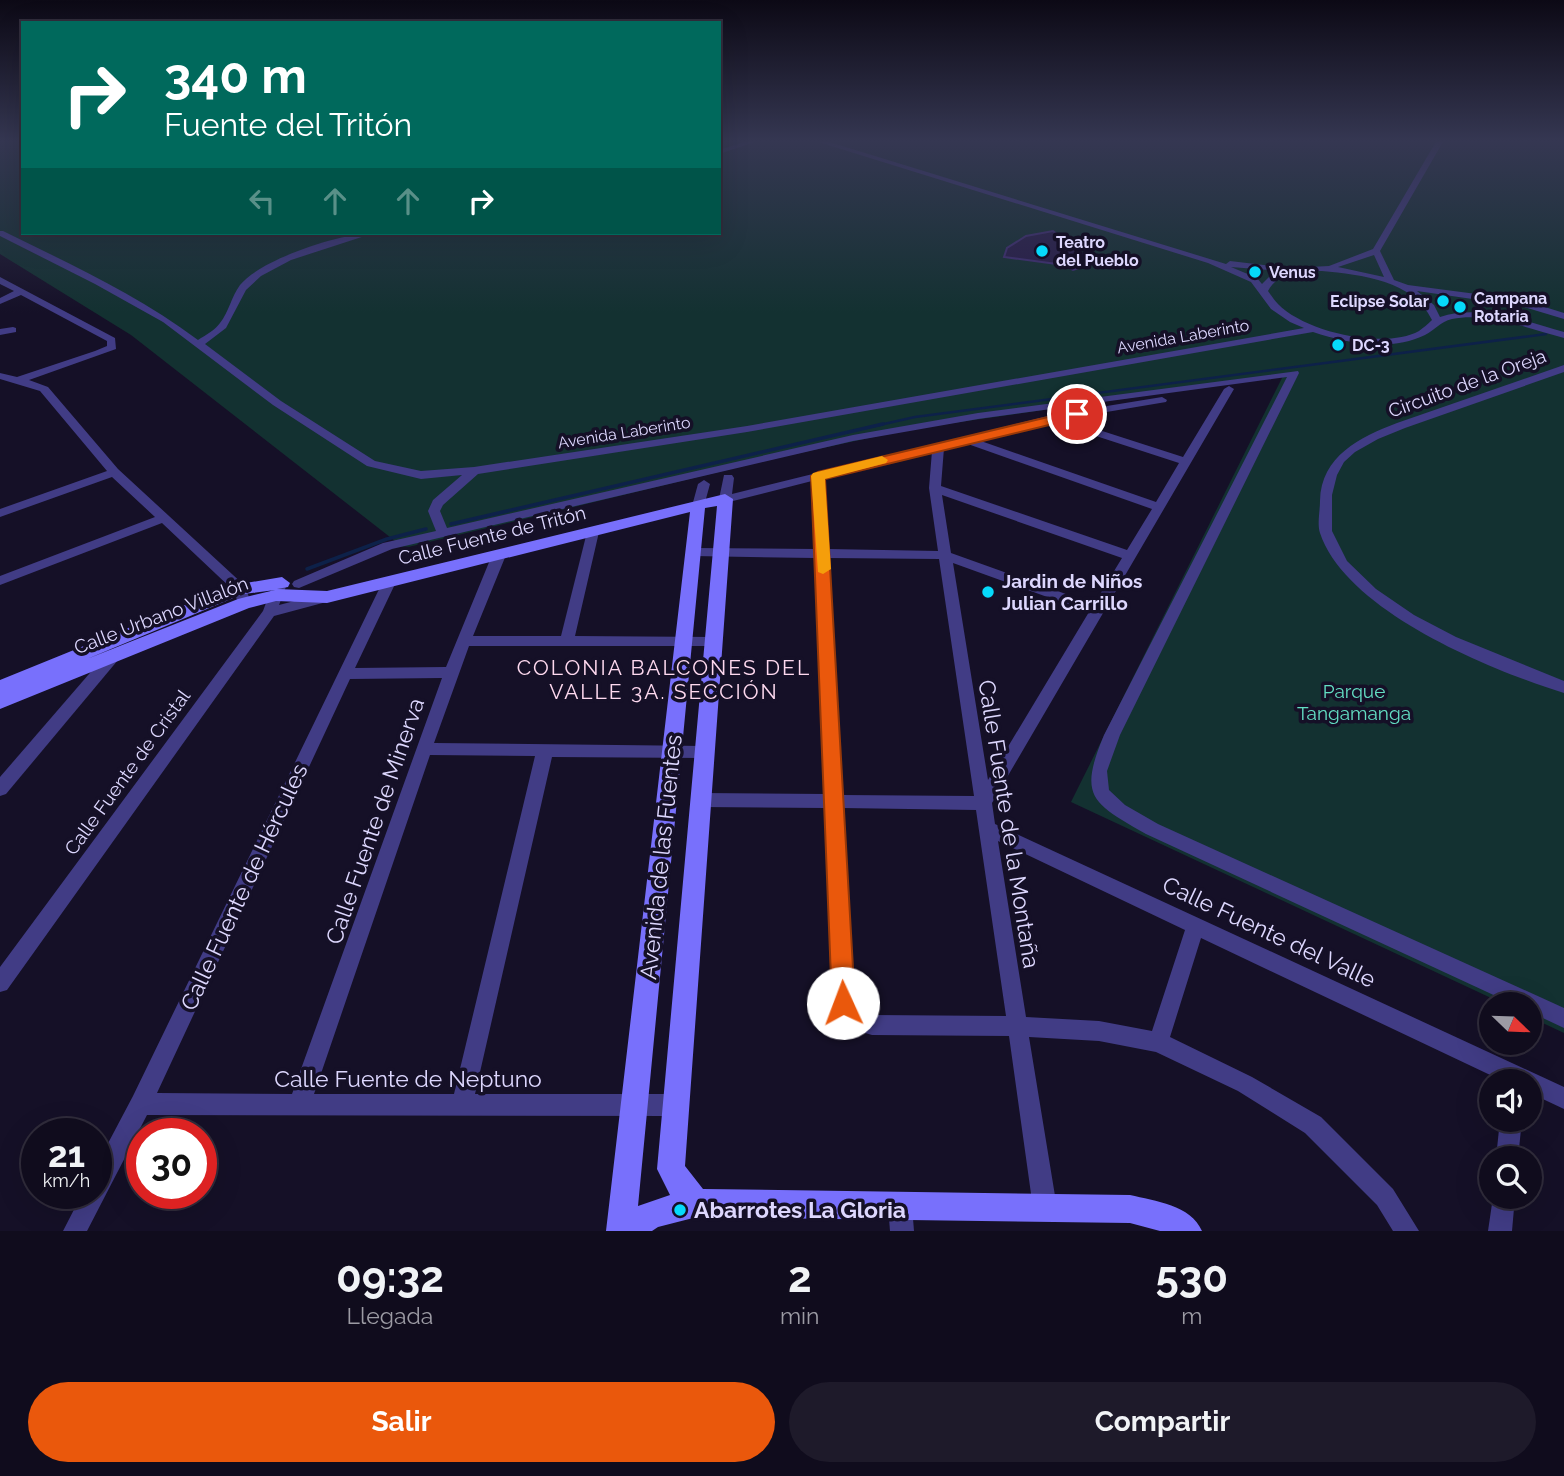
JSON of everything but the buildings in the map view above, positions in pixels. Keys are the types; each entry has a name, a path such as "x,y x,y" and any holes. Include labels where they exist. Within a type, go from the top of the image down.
{"street":[{"path":"1003,197 1211,261 1254,280 1268,302 1281,314 1314,329 1360,339 1388,341 1413,338 1429,331 1437,321 1447,316 1469,316 1517,322 1564,335"},
{"path":"1322,268 1356,260 1376,251 1407,197"},
{"name":"Avenida Laberinto","path":"0,233 166,320 277,403 371,464 421,475 474,471 747,429 1314,329"},
{"path":"197,345 223,326 231,305 246,284 264,271 307,252 363,235"},
{"path":"1376,251 1391,282"},
{"path":"1211,261 1349,271 1391,282 1421,297 1431,306 1437,321"},
{"path":"1263,291 1267,281 1279,274 1298,269"},
{"path":"0,280 113,340 112,346 99,353 18,380"},
{"path":"1401,286 1522,303 1564,316"},
{"path":"0,301 21,291"},
{"path":"1418,304 1431,306"},
{"path":"0,332 13,331"},
{"name":"Circuito de la Oreja","path":"1564,368 1515,387 1489,393 1454,408 1424,415 1352,449 1334,464 1322,523 1333,547 1352,575 1378,599 1464,648 1564,687"},
{"path":"281,593 388,545 917,426 1294,373 1112,735 1097,769 1098,790 1111,805 1152,829 1564,1018"},
{"path":"0,376 44,390 114,472 242,596"},
{"path":"701,800 983,803 1229,389 1052,418 818,476 727,489"},
{"path":"1052,418 1186,462"},
{"path":"967,439 1159,507"},
{"name":"Calle Fuente de la Montaña","path":"938,446 935,488 1045,1208"},
{"path":"443,533 434,511 437,503 474,471"},
{"path":"0,513 114,472"},
{"path":"818,476 843,1003 852,1020 872,1025 1017,1026 1099,1031 1158,1042 1245,1084 1313,1125 1385,1198 1407,1231"},
{"name":"Avenida de las Fuentes","path":"621,1231 698,506 704,484"},
{"path":"935,488 1130,556"},
{"name":"Calle Fuente de Tritón","path":"327,597 698,506 727,489"},
{"name":"Avenida de las Fuentes","path":"697,1203 681,1186 671,1169 727,489"},
{"path":"0,581 164,518"},
{"path":"566,641 593,532"},
{"path":"693,552 945,555 1098,610"},
{"name":"Calle Fuente de Minerva","path":"299,1105 451,673 499,555"},
{"name":"Calle Fuente de Hércules","path":"112,1159 141,1104 389,582"},
{"path":"281,593 327,597"},
{"name":"Calle Urbano Villalón","path":"0,688 242,596 281,593 327,597"},
{"name":"Calle Fuente de Cristal","path":"0,983 281,593"},
{"name":"Calle Urbano Villalón","path":"0,702 113,656 242,596"},
{"path":"463,641 713,642"},
{"path":"0,789 113,656"},
{"path":"345,674 451,673"},
{"path":"425,749 704,752"},
{"path":"462,1105 545,750"},
{"name":"Calle Fuente del Valle","path":"987,828 1498,1069"},
{"path":"1158,1042 1195,927"},
{"name":"Calle Fuente del Valle","path":"1542,1089 1564,1098"},
{"name":"Calle Fuente de Neptuno","path":"141,1104 676,1105"},
{"path":"628,1231 651,1214 697,1203 901,1219 1045,1208 1129,1209 1166,1218 1187,1231"},
{"name":"Calle Fuente de Hércules","path":"75,1231 86,1209"},
{"path":"1500,1231 1503,1209"}],"green space":[{"name":"Parque Tangamanga","path":"0,197 21,197 21,235 721,235 721,197 1564,197 1564,1033 1542,1023 1542,992 1479,992 1071,802 1283,376 911,429 781,457 404,548 131,335 0,254"}],"waterway":[{"path":"875,426 915,417 1546,334"},
{"path":"451,524 883,424"},
{"path":"307,569 387,539 426,529"}],"slow traffic":[{"path":"823,569 818,476 882,460"}],"place":[{"name":"Teatro del Pueblo","path":"1042,251"},
{"name":"Venus","path":"1255,272"},
{"name":"Eclipse Solar","path":"1443,301"},
{"name":"Campana Rotaria","path":"1460,307"},
{"name":"DC-3","path":"1338,345"},
{"name":"Jardin de Niños Julian Carrillo","path":"988,592"},
{"name":"Abarrotes La Gloria","path":"680,1210"}],"district":[{"name":"COLONIA BALCONES DEL VALLE 3A. SECCIÓN","path":"664,680"}],"route":[{"path":"843,1003 818,476 1077,414"}]}
